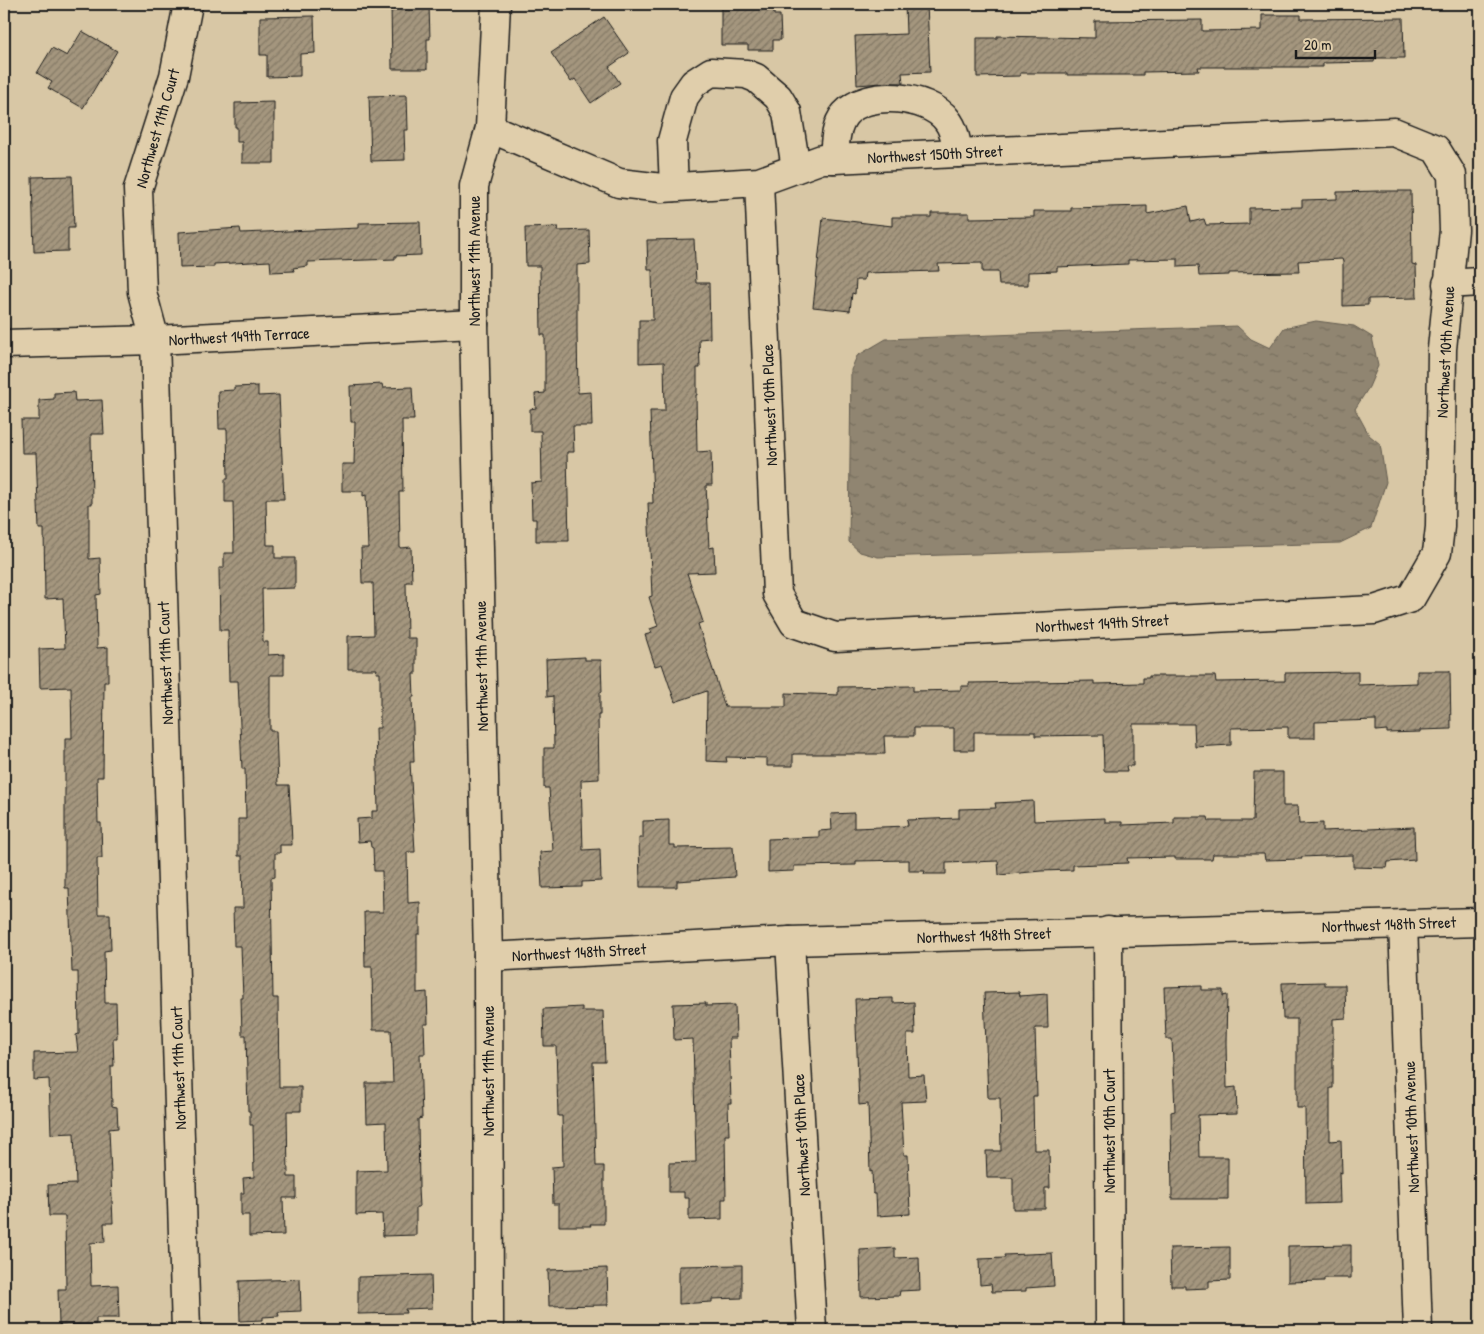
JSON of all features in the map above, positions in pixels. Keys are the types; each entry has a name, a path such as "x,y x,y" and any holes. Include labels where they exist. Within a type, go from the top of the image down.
{"street":[{"name":"Northwest 11th Court","path":"186,1330 155,340 142,292 138,188 174,76 188,4"},
{"name":"Northwest 11th Avenue","path":"489,1330 488,956 474,324 474,186 490,128 496,4"},
{"path":"674,187 672,142 684,97 694,82 711,72 746,74 756,78 778,97 787,112 796,168"},
{"path":"834,159 838,127 846,114 862,103 901,98 926,104 946,118 953,129 958,153"},
{"name":"Northwest 150th Street","path":"490,128 620,183 662,188 759,182 822,159 1394,132"},
{"name":"Northwest 10th Avenue","path":"1394,132 1436,149 1452,175 1454,230 1442,349 1440,527 1437,553 1411,598"},
{"name":"Northwest 10th Place","path":"759,182 777,594 794,623"},
{"path":"1448,284 1480,282"},
{"name":"Northwest 149th Terrace","path":"4,344 155,340 474,324"},
{"name":"Northwest 149th Street","path":"794,623 835,637 1374,610 1411,598"},
{"name":"Northwest 148th Street","path":"488,956 790,941 1480,922"},
{"name":"Northwest 10th Avenue","path":"1403,924 1418,1330"},
{"name":"Northwest 10th Court","path":"1108,931 1110,1330"},
{"name":"Northwest 10th Place","path":"790,941 812,1330"}],"water":[{"path":"1316,321 1354,326 1372,337 1378,366 1369,387 1355,409 1369,435 1380,444 1386,482 1371,528 1340,543 878,557 860,552 849,542 851,370 857,356 886,339 1237,326 1251,339 1270,348 1284,328"}],"building":[{"path":"721,4 774,4 774,15 780,15 781,40 773,40 773,50 748,50 748,45 721,45"},
{"path":"905,4 927,4 930,72 902,73 903,83 857,85 855,36 906,34"},
{"path":"391,5 429,5 430,39 427,39 427,69 392,69"},
{"path":"1262,15 1301,15 1301,19 1403,18 1404,58 1375,58 1374,62 1323,63 1323,67 1198,67 1199,71 1143,72 1143,75 1020,73 1020,76 977,77 977,38 997,38 997,36 1095,38 1095,21 1202,20 1202,31 1262,30"},
{"path":"314,16 315,53 300,54 300,76 267,77 267,55 260,55 260,17"},
{"path":"604,17 629,53 609,67 620,83 591,103 575,79 571,82 551,53"},
{"path":"82,31 117,51 83,108 48,88 52,82 37,73 52,48 67,56"},
{"path":"407,95 408,130 404,130 405,160 371,161 369,96"},
{"path":"274,102 274,163 242,163 242,142 237,142 237,127 235,127 235,103"},
{"path":"72,176 74,228 68,228 68,251 34,252 32,177"},
{"path":"1411,191 1412,264 1416,265 1417,298 1368,299 1368,305 1343,306 1342,259 1298,261 1299,272 1229,273 1229,275 1199,276 1198,266 1178,267 1178,259 1128,260 1128,264 1057,267 1057,271 1028,272 1028,285 999,285 998,272 982,272 982,263 938,264 939,271 865,273 864,280 856,280 855,294 852,293 850,311 813,307 823,218 892,226 892,217 931,217 931,213 969,213 969,218 1034,217 1034,211 1071,211 1071,208 1147,206 1147,214 1188,206 1191,222 1204,219 1206,225 1249,224 1249,208 1302,207 1302,200 1337,199 1337,192"},
{"path":"420,222 421,255 395,256 395,259 308,262 308,266 293,268 294,271 271,272 270,261 214,264 214,267 180,268 179,232 240,228 241,233 359,228 359,223"},
{"path":"558,227 557,231 589,230 590,264 577,265 577,331 578,393 591,392 592,426 573,426 574,452 567,452 569,541 536,541 536,519 532,519 531,483 542,482 541,431 530,431 530,409 536,408 535,394 545,393 545,335 541,335 540,266 526,266 525,228"},
{"path":"694,239 696,283 709,283 710,338 699,339 700,368 697,368 696,395 697,452 711,451 712,485 706,485 709,548 714,547 715,572 687,573 703,622 698,624 725,707 786,707 786,693 838,695 838,687 913,686 913,691 961,690 961,686 969,686 969,683 1094,681 1094,684 1143,683 1143,678 1149,678 1149,676 1215,676 1216,682 1285,681 1285,673 1358,672 1358,685 1417,683 1417,671 1450,671 1451,729 1387,733 1387,730 1376,731 1376,720 1315,722 1315,738 1288,738 1288,727 1231,728 1231,745 1195,747 1194,724 1133,724 1133,766 1126,766 1127,771 1104,771 1103,735 1035,736 1035,732 974,732 974,750 954,750 954,728 914,728 914,736 884,736 885,754 793,754 793,766 767,766 767,758 726,757 727,762 706,761 707,691 675,702 662,664 655,666 645,635 652,633 650,629 658,626 649,597 652,596 648,503 653,503 650,411 665,411 664,362 639,363 639,320 653,320 652,270 648,270 647,240"},
{"path":"382,384 383,388 412,387 414,420 402,420 403,492 399,492 400,548 411,547 412,582 406,582 407,638 416,638 416,674 413,674 414,697 412,697 414,762 410,762 415,852 407,852 408,903 420,902 420,934 417,934 417,993 427,992 428,1024 424,1024 425,1054 420,1054 422,1118 418,1119 419,1207 416,1207 416,1235 383,1236 382,1214 356,1215 356,1171 387,1170 386,1122 367,1123 366,1083 393,1083 391,1030 373,1030 372,967 365,967 364,912 383,912 382,871 374,871 373,848 370,841 358,842 357,819 372,818 372,811 378,811 376,728 380,728 380,673 376,673 377,669 348,669 348,636 374,635 373,583 362,583 361,548 368,548 366,495 363,496 363,491 342,491 342,464 354,464 355,422 351,422 350,386"},
{"path":"258,386 258,396 279,395 284,499 266,499 267,545 275,545 275,558 295,558 295,588 262,589 263,642 268,642 268,655 284,654 284,675 270,675 270,731 276,731 278,785 289,785 292,845 280,845 280,853 275,853 275,877 271,878 273,998 278,998 279,1087 301,1087 301,1111 287,1111 288,1177 296,1177 296,1198 283,1198 284,1235 249,1236 249,1215 241,1215 241,1193 244,1193 243,1178 254,1177 253,1125 250,1125 250,1111 248,1111 246,1035 242,1035 241,946 234,946 233,908 243,908 242,856 238,856 238,819 246,819 245,769 242,769 238,681 229,681 228,630 220,630 219,568 224,568 224,553 234,553 233,502 225,502 225,479 228,479 227,429 219,429 218,391 234,390 234,387"},
{"path":"74,392 75,401 102,400 104,434 91,434 92,504 89,504 89,559 100,558 101,594 96,595 97,648 108,647 108,682 104,682 103,777 97,777 98,823 101,823 102,858 97,858 98,914 110,914 111,950 104,951 105,1003 116,1003 117,1038 113,1038 114,1066 111,1066 112,1106 117,1107 118,1128 109,1129 113,1223 104,1223 105,1242 90,1243 91,1286 118,1285 119,1318 96,1318 96,1324 59,1325 58,1289 66,1289 65,1216 49,1216 48,1185 76,1184 74,1133 51,1134 49,1079 34,1080 34,1053 78,1052 76,1035 79,1034 78,972 72,972 69,888 65,888 65,738 72,738 71,687 40,688 39,649 65,648 63,598 45,599 44,529 39,529 36,453 22,453 21,420 39,420 39,400 54,399 54,393"},
{"path":"585,657 585,660 601,660 602,692 600,692 600,715 598,715 599,779 581,780 583,850 600,849 601,881 582,882 582,887 542,888 540,852 553,851 549,788 544,788 544,748 554,748 553,696 547,697 546,659"},
{"path":"1254,772 1283,772 1283,806 1298,806 1299,824 1323,823 1323,831 1414,827 1415,860 1388,862 1387,868 1353,867 1353,855 1265,860 1264,854 1213,854 1212,859 1175,859 1175,857 1127,858 1128,863 1073,865 1073,870 999,875 998,861 946,863 946,874 924,874 925,871 909,871 909,860 856,861 856,865 794,866 794,871 768,872 768,839 819,837 819,831 832,830 831,814 854,813 854,828 908,826 907,820 959,818 959,809 996,808 995,803 1033,801 1034,821 1105,818 1105,822 1122,822 1122,825 1174,823 1174,817 1208,817 1209,821 1253,821"},
{"path":"669,820 669,845 675,845 675,848 733,847 735,877 677,881 677,887 640,887 639,838 643,838 643,821"},
{"path":"1325,982 1325,985 1345,985 1346,1018 1333,1019 1333,1088 1330,1088 1330,1141 1341,1140 1342,1173 1339,1172 1340,1203 1306,1204 1305,1108 1297,1108 1297,1019 1283,1019 1282,983"},
{"path":"1202,986 1202,990 1223,990 1223,996 1227,995 1227,1088 1236,1087 1237,1114 1198,1115 1199,1157 1228,1157 1228,1199 1172,1199 1171,1112 1175,1111 1172,1039 1166,1039 1164,987"},
{"path":"1019,992 1020,996 1047,994 1048,1028 1035,1028 1037,1096 1033,1096 1034,1150 1049,1150 1050,1188 1045,1188 1045,1209 1013,1209 1013,1178 987,1178 986,1151 1001,1151 1000,1098 988,1098 984,993"},
{"path":"893,998 893,1003 914,1002 915,1034 907,1034 908,1076 924,1075 926,1101 901,1102 904,1155 908,1155 910,1214 877,1216 876,1194 873,1194 872,1171 870,1172 868,1104 859,1105 855,999"},
{"path":"706,1003 706,1006 735,1005 736,1038 729,1038 731,1103 728,1103 729,1135 725,1135 726,1199 722,1199 722,1219 689,1220 689,1198 684,1198 684,1192 669,1192 669,1163 696,1162 693,1039 674,1040 673,1004"},
{"path":"582,1007 582,1011 603,1011 605,1062 593,1062 596,1166 604,1166 604,1224 559,1226 559,1204 553,1204 552,1167 563,1166 562,1116 558,1116 556,1046 544,1046 543,1009"},
{"path":"1351,1245 1351,1278 1324,1278 1324,1281 1288,1282 1288,1246"},
{"path":"1230,1247 1230,1280 1209,1281 1209,1288 1185,1289 1185,1286 1171,1286 1170,1248"},
{"path":"895,1248 895,1258 919,1257 920,1290 900,1291 899,1296 861,1297 860,1250"},
{"path":"1052,1253 1054,1286 1026,1288 1026,1291 992,1292 991,1284 980,1285 979,1259 1005,1258 1004,1255"},
{"path":"742,1265 742,1298 712,1299 712,1302 679,1304 679,1266"},
{"path":"607,1268 608,1305 549,1306 548,1270"},
{"path":"431,1275 432,1308 405,1309 406,1313 358,1314 358,1277"},
{"path":"300,1279 301,1311 278,1312 279,1316 263,1317 263,1320 240,1321 239,1281"}]}
